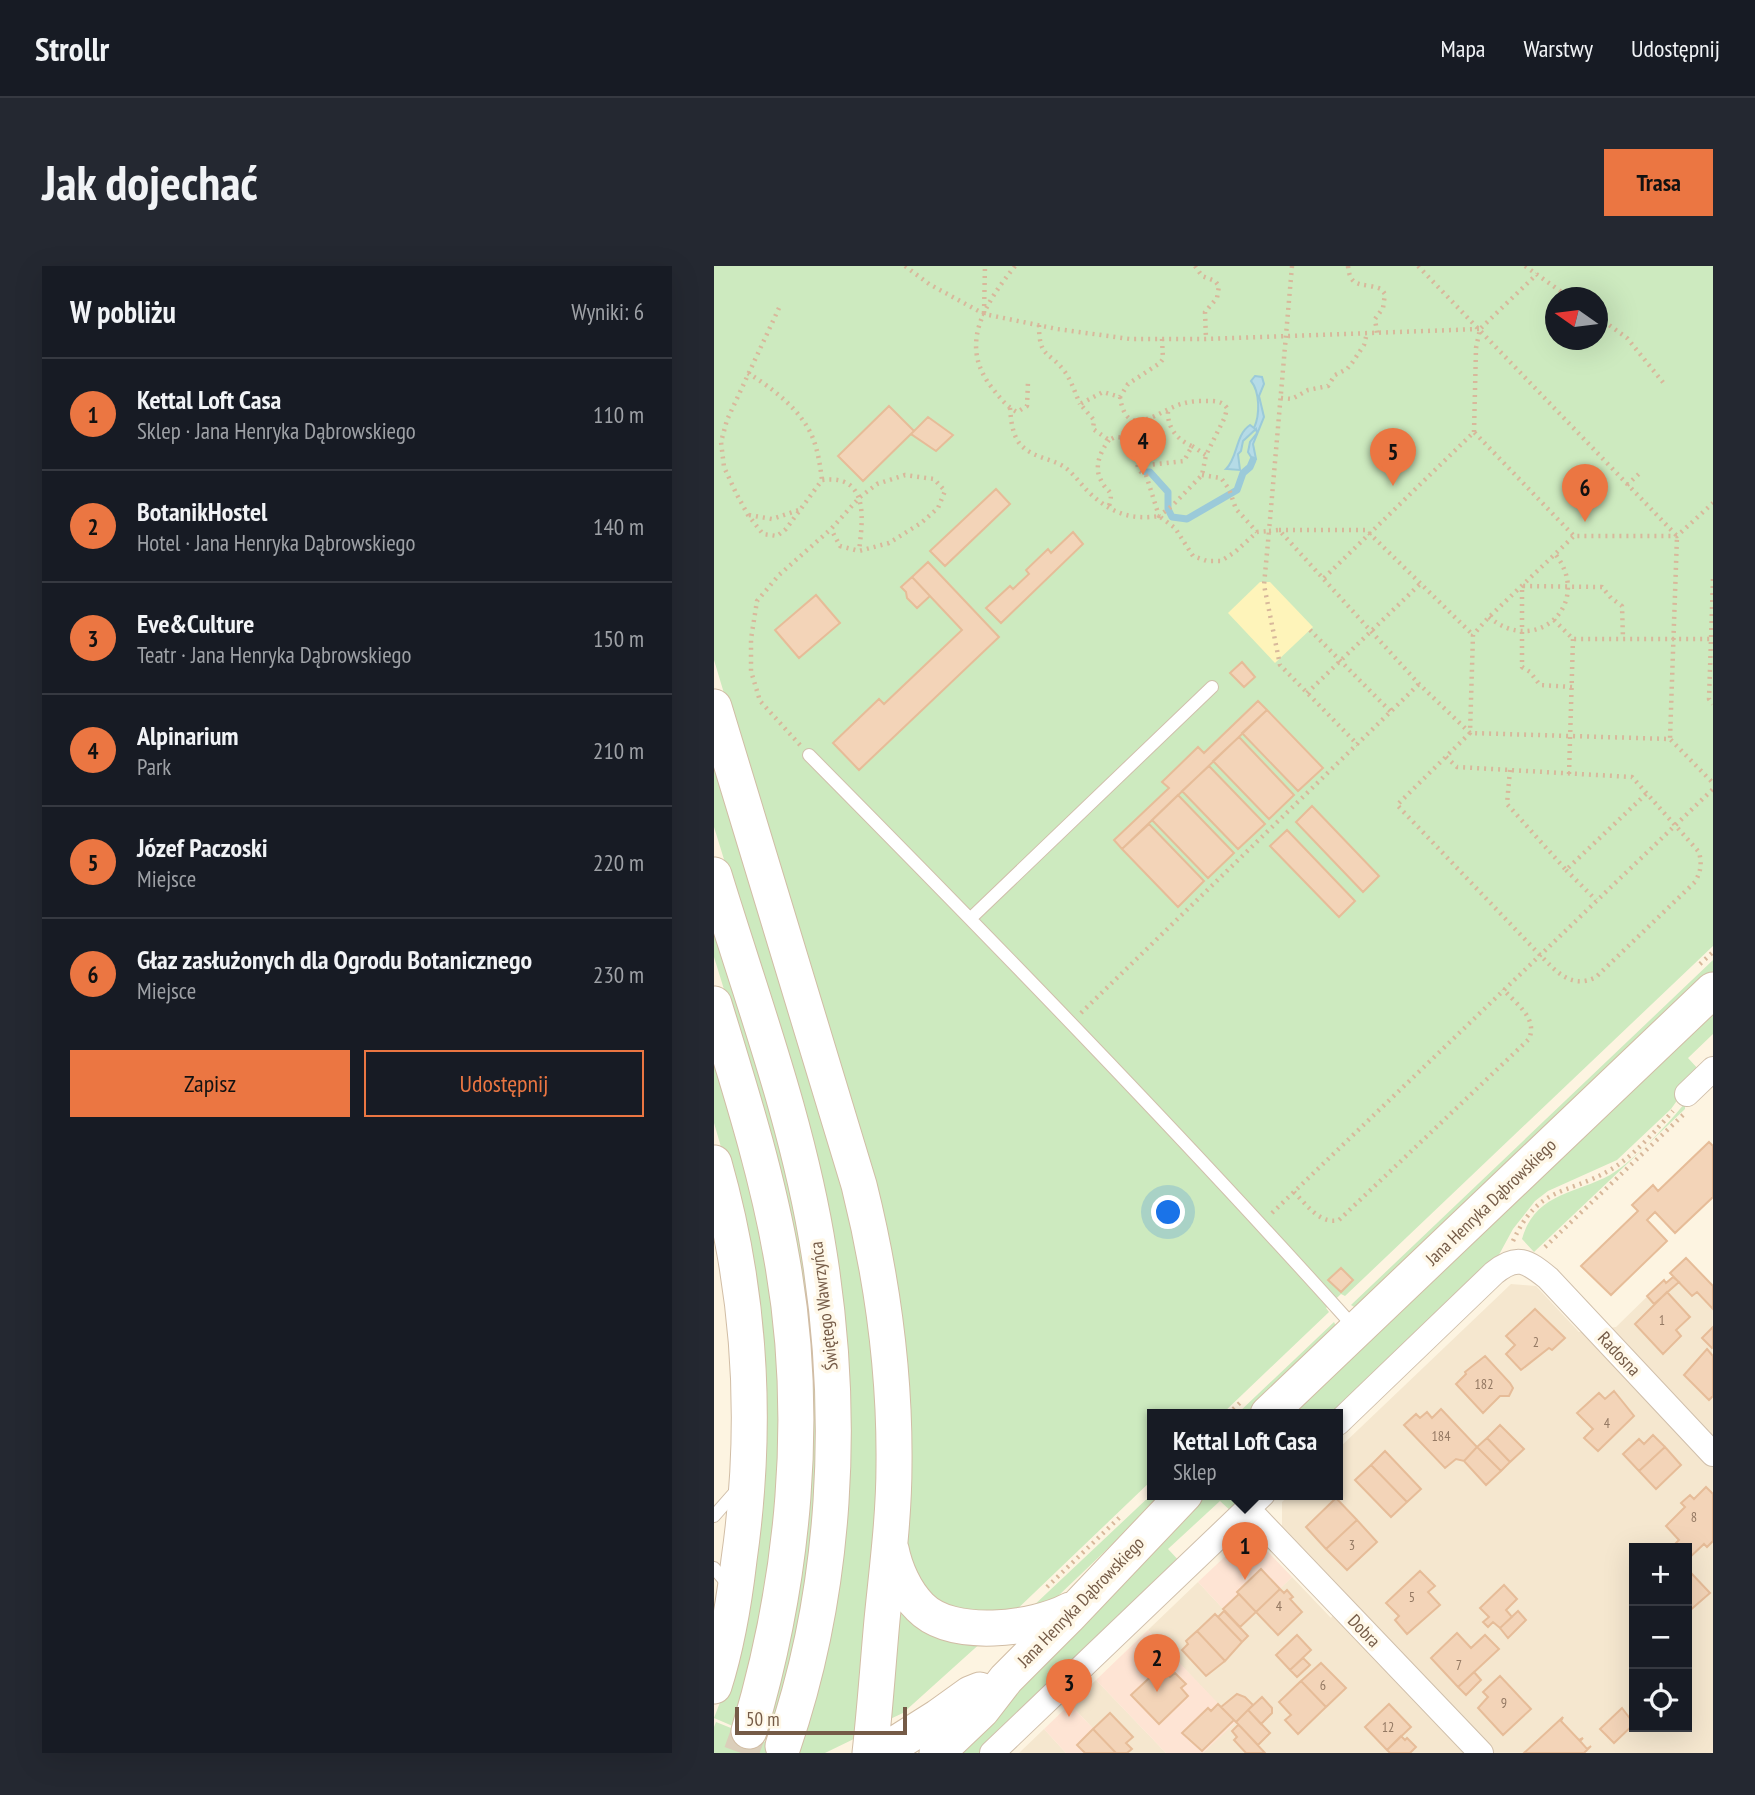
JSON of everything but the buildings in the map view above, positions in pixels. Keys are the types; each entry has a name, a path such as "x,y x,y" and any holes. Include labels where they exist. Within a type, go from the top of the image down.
{"main road":[{"path":"714,707 843,1131 871,1233 888,1335 894,1491 870,1753"},
{"name":"Świętego Wawrzyńca","path":"714,874 800,1161 819,1251 829,1333 833,1454 823,1576 808,1659 783,1746"},
{"name":"Jana Henryka Dąbrowskiego","path":"1273,1409 1713,990"},
{"name":"Świętego Wawrzyńca","path":"714,1004 757,1148 779,1241 787,1292 795,1393 792,1509 784,1583 770,1652 749,1731"},
{"path":"714,1163 728,1216 744,1312 749,1403 748,1473 724,1581 724,1653 714,1686"},
{"name":"Jana Henryka Dąbrowskiego","path":"937,1753 982,1710 1006,1679 1179,1500"},
{"path":"889,1542 897,1570 907,1590 920,1607 941,1620 971,1627 1022,1625 1050,1619 1083,1602"},
{"name":"Jana Henryka Dąbrowskiego","path":"881,1753 970,1694 1006,1679"}],"street":[{"path":"1688,1102 1713,1069"},
{"path":"1343,1419 1520,1260"},
{"name":"Radosna","path":"1520,1260 1548,1278 1713,1454"},
{"path":"992,1753 1255,1502"},
{"name":"Dobra","path":"1255,1502 1481,1753"}],"lane":[{"path":"971,918 1212,687"},
{"path":"809,755 971,918 1261,1224 1357,1330"},
{"path":"714,1516 748,1473"}],"path":[{"path":"905,266 929,284 984,314 1130,339 1206,339 1480,329"},
{"path":"984,314 985,266"},
{"path":"1015,266 984,314 976,332 975,354 982,376 1010,408 1017,412 1027,406 1028,382"},
{"path":"1195,266 1202,276 1219,285 1217,298 1205,312 1206,339"},
{"path":"1292,266 1264,585 1280,665 1358,745"},
{"path":"1348,266 1353,282 1381,289 1385,294 1383,308 1375,318 1377,333"},
{"path":"1418,266 1677,536 1670,740"},
{"path":"1525,266 1555,287"},
{"path":"1324,578 1474,432 1476,348 1480,329 1537,274"},
{"path":"748,373 772,388 811,434 818,455 822,480 786,529 777,536 764,534 748,515 724,467 721,442 727,420 748,373 779,308"},
{"path":"1608,324 1628,338 1666,386"},
{"path":"1039,325 1039,342 1044,353 1063,370 1080,404 1094,420 1093,429 1109,440"},
{"path":"1281,398 1292,399 1308,390 1328,386 1335,374 1347,369 1352,363 1364,345 1367,333"},
{"path":"1010,408 1012,427 1020,444 1036,456 1063,466 1093,497 1126,515 1138,519 1159,516 1202,475 1206,455 1227,408 1217,401 1183,403 1138,421 1129,419 1122,410 1120,397 1128,384 1163,359 1162,338"},
{"path":"1080,404 1103,392 1120,397"},
{"path":"1168,411 1168,424 1179,439 1206,455"},
{"path":"1474,432 1574,536 1677,536 1713,503"},
{"path":"1109,506 1112,497 1100,478 1098,464 1103,447 1109,440 1120,437 1129,442 1142,461 1149,465 1180,462 1188,456 1192,446"},
{"path":"1139,456 1136,468 1146,475 1159,516 1175,528 1193,556 1207,561 1221,561 1257,532 1366,530 1474,635"},
{"path":"1627,485 1642,471"},
{"path":"809,755 760,701 751,671 751,639 757,601 779,575 877,484 905,475 933,479 945,491 938,508 921,523 889,543 859,551 840,546 831,529"},
{"path":"1202,475 1221,478 1237,509 1257,532"},
{"path":"822,480 836,478 849,485 860,497 863,523 859,551"},
{"path":"748,515 772,519 802,509"},
{"path":"1279,530 1369,632 1470,733 1670,740 1713,783"},
{"path":"1446,757 1457,767 1632,777 1699,852 1702,862 1695,882 1596,977 1578,983 1569,981 1539,954 1397,805 1470,733 1474,635 1489,617 1574,536"},
{"path":"1489,617 1498,625 1521,632 1545,627 1554,620 1567,598 1568,586 1563,564 1556,555"},
{"path":"1713,579 1709,699 1713,704"},
{"path":"1307,693 1421,583"},
{"path":"1522,586 1606,589 1611,598 1622,606 1623,639"},
{"path":"1522,586 1522,667 1541,685 1572,687"},
{"path":"1554,620 1573,639 1711,639"},
{"path":"1310,630 1391,712"},
{"path":"1569,774 1573,639"},
{"path":"1070,1023 1419,684"},
{"path":"1510,770 1507,804 1596,900"},
{"path":"1261,1224 1713,789"},
{"path":"1566,870 1647,793"},
{"path":"1294,1192 1320,1218 1333,1222 1339,1220 1529,1039 1532,1032 1529,1017 1503,989"},
{"path":"1520,1260 1688,1102"},
{"name":"Jana Henryka Dąbrowskiego","path":"1520,1260 1524,1220 1538,1205 1564,1188 1619,1164 1688,1102"},
{"path":"1044,1590 1123,1514"}],"shaded area":[{"path":"1673,1277 1692,1296 1697,1292 1713,1309 1713,1753 1203,1753 1235,1722 1148,1630 1198,1582 1240,1627 1292,1577 1331,1618 1347,1594 1282,1526 1282,1502 1343,1500 1343,1444 1511,1284 1536,1286 1579,1332 1616,1327 1664,1280 1666,1283"},
{"path":"1250,1533 1292,1577 1240,1627 1198,1582"},
{"path":"1148,1630 1236,1722 1203,1753 1166,1753 1096,1680"},
{"path":"1096,1680 1166,1753 1116,1753 1070,1704"},
{"path":"1070,1704 1116,1753 1066,1753 1044,1729"},
{"path":"1044,1729 1066,1753 1019,1753"}],"green space":[{"path":"714,266 1713,266 1713,946 1345,1296 1341,1294 1326,1308 1329,1312 1227,1409 1147,1409 1147,1485 1007,1619 949,1614 908,1575 869,1176 714,660"},
{"path":"714,750 852,1208 881,1422 860,1736 825,1753 796,1753 843,1535 783,1051 714,827"},
{"path":"714,922 770,1105 808,1267 820,1426 806,1592 771,1742 761,1738 796,1588 759,1103 714,957"},
{"path":"1713,960 1713,973 1359,1310 1351,1305"},
{"path":"1713,1008 1713,1034 1688,1058 1699,1070 1671,1109 1617,1160 1548,1191 1535,1201 1513,1229 1495,1262 1343,1409 1293,1409"},
{"path":"714,1048 767,1250 782,1388 774,1556 735,1727 714,1718 732,1671 737,1202 714,1123"},
{"path":"1685,1103 1685,1109 1534,1252 1522,1239 1536,1212 1558,1197 1619,1169 1650,1142"},
{"path":"1334,1322 1338,1330 1255,1409 1242,1409"},
{"path":"1147,1499 1159,1500 1057,1597 1030,1609"},
{"path":"1198,1500 1249,1500 1234,1514 1220,1501 1168,1549 1182,1564 984,1753 949,1753"},
{"path":"899,1601 984,1640 903,1713 888,1720"},
{"path":"716,1722 793,1753 714,1753"}],"sand":[{"path":"1260,582 1270,582 1313,627 1275,663 1228,613"}],"water":[{"path":"1255,376 1262,377 1264,384 1259,396 1264,417 1253,444 1256,459 1253,460 1248,452 1250,442 1257,433 1256,429 1243,441 1238,454 1240,470 1226,469 1245,429 1250,425 1254,428 1256,423 1257,397 1251,381"}],"waterway":[{"path":"1126,438 1141,462"},
{"path":"1146,472 1150,472 1168,492 1168,509 1172,517 1187,519 1237,490 1243,473 1253,460"}],"tunnel":[{"path":"741,1753 749,1731"}],"place":[{"name":"Alpinarium","path":"1143,475"},
{"name":"Józef Paczoski","path":"1393,486"},
{"name":"Głaz zasłużonych dla Ogrodu Botanicznego","path":"1585,522"},
{"name":"Kettal Loft Casa","path":"1245,1580"},
{"name":"BotanikHostel","path":"1157,1692"},
{"name":"Eve&Culture","path":"1069,1717"}]}
